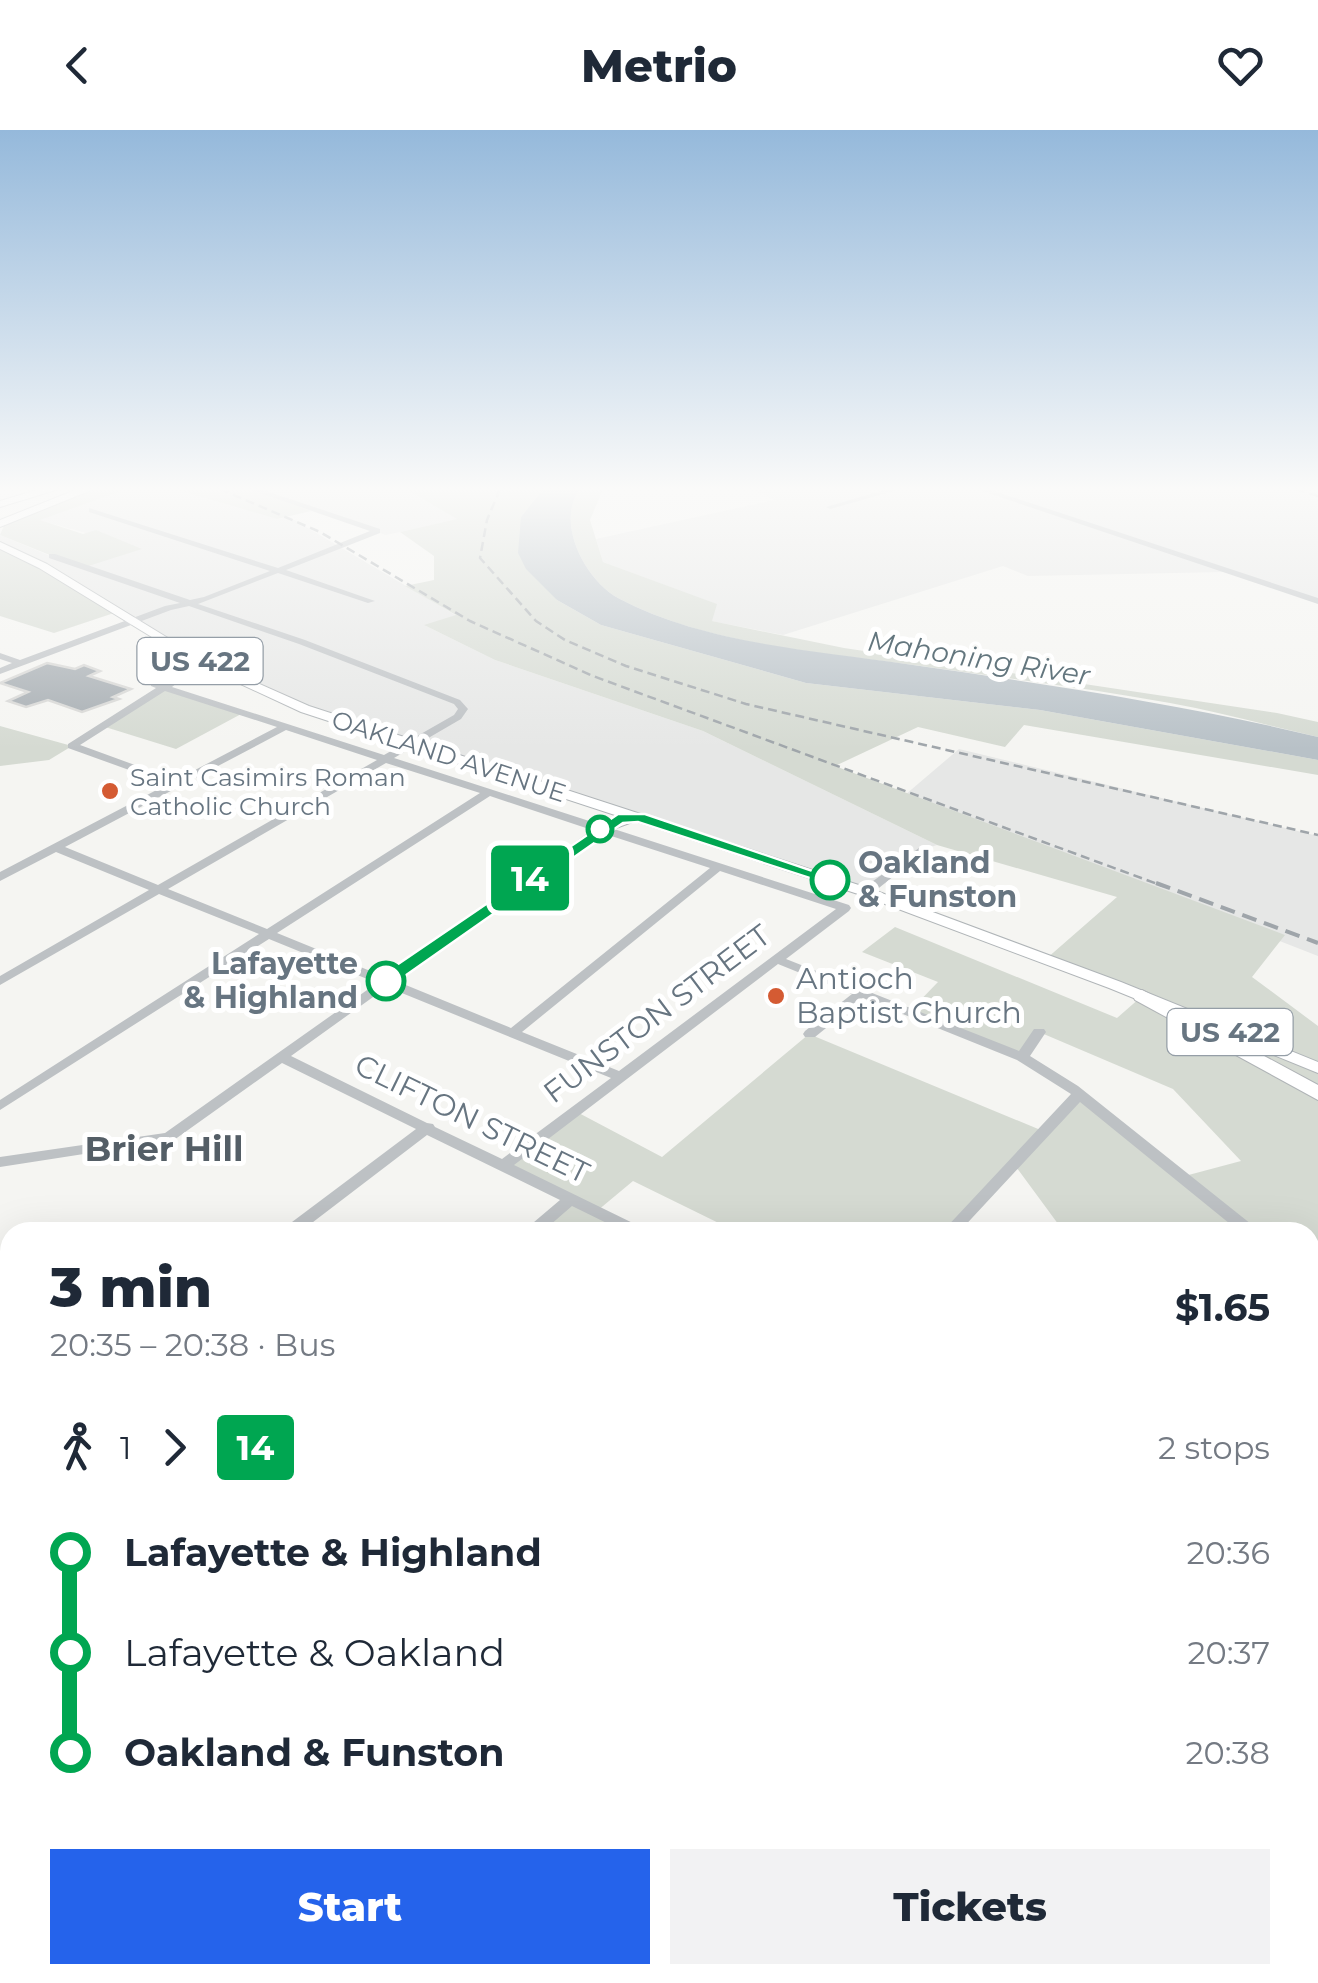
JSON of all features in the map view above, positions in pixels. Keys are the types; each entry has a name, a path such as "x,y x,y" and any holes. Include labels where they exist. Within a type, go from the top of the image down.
{"highway":[{"path":"1142,996 1318,1094"}],"main road":[{"name":"US 422","path":"52,575 262,692 409,745 866,892 1142,996 1318,1068"},
{"path":"600,828 618,819 639,817"}],"street":[{"path":"0,980 458,717 463,709 458,702 351,660 108,575"},
{"path":"0,671 269,575"},
{"path":"290,575 371,601"},
{"path":"1240,575 1318,601"},
{"path":"0,656 19,663"},
{"path":"177,679 159,685 72,746 178,784"},
{"name":"OAKLAND AVENUE","path":"159,685 845,908"},
{"path":"0,877 286,726"},
{"path":"0,1106 7,1093 268,934 488,792"},
{"path":"0,1162 165,1139 600,828"},
{"path":"56,848 621,1077"},
{"path":"866,892 919,852"},
{"path":"514,1033 718,866"},
{"name":"FUNSTON STREET","path":"504,1165 845,908"},
{"path":"776,959 1022,1057 1079,1094 1238,1222"},
{"path":"810,1034 860,994"},
{"path":"1022,1057 1039,1032"},
{"name":"CLIFTON STREET","path":"281,1057 617,1222"},
{"path":"962,1222 1079,1094"},
{"path":"303,1222 428,1127"},
{"path":"545,1222 571,1199"}],"shaded area":[{"path":"0,575 54,575 117,612 54,633 0,616"},
{"path":"54,575 388,575 457,616 426,626 495,660 703,731 937,845 919,851 866,892 458,760 247,685"},
{"path":"434,575 546,575 557,600 601,625 806,683 1040,710 1318,760 1318,775 1024,725 1005,747 918,727 835,766 1285,935 1252,977 1318,1026 1318,1222 1057,1222 1014,1164 959,1222 717,1222 633,1181 597,1211 619,1222 545,1222 570,1200 504,1165 575,1111 662,1157 809,1034 1043,1131 1079,1094 1181,1177 1241,1161 1173,1089 1039,1032 1022,1057 907,1014 938,982 862,952 895,927 1117,1018 1141,997 1046,959 1117,897 937,845 703,731 495,660 424,625 456,615 405,586 434,580"},
{"path":"532,575 593,575 618,598 651,613 686,626 759,643 1062,687 1267,725 1318,737 1318,760 1040,710 806,683 601,625 557,600"},
{"path":"593,575 640,575 717,604 712,621 844,648 1277,713 1318,722 1318,737 1170,703 728,637 653,614 618,598"},
{"path":"639,575 973,575 783,635 711,621 716,604"},
{"path":"1235,575 1318,575 1318,601"},
{"path":"164,687 243,713 176,749 102,726"},
{"path":"0,726 72,746 49,760 0,766"},
{"path":"959,749 1318,836 1318,956 905,795"}],"building":[{"path":"47,663 75,669 84,665 100,671 89,676 131,689 113,697 119,699 82,712 48,700 26,707 8,701 28,692 0,683"}],"railway":[{"path":"393,575 470,621 593,676 1163,886"},
{"path":"496,575 536,621 565,640 626,666 746,704 1318,835"},
{"path":"1156,883 1318,943"}],"bus line":[{"name":"14","path":"386,981 618,819 639,817 830,880"}],"place":[{"name":"Saint Casimirs Roman Catholic Church","path":"110,791"},
{"name":"Oakland & Funston","path":"830,880"},
{"name":"Lafayette & Highland","path":"386,981"},
{"name":"Antioch Baptist Church","path":"776,996"}],"district":[{"name":"Brier Hill","path":"164,1149"}],"water label":[{"name":"Mahoning River","path":"979,658"}]}
